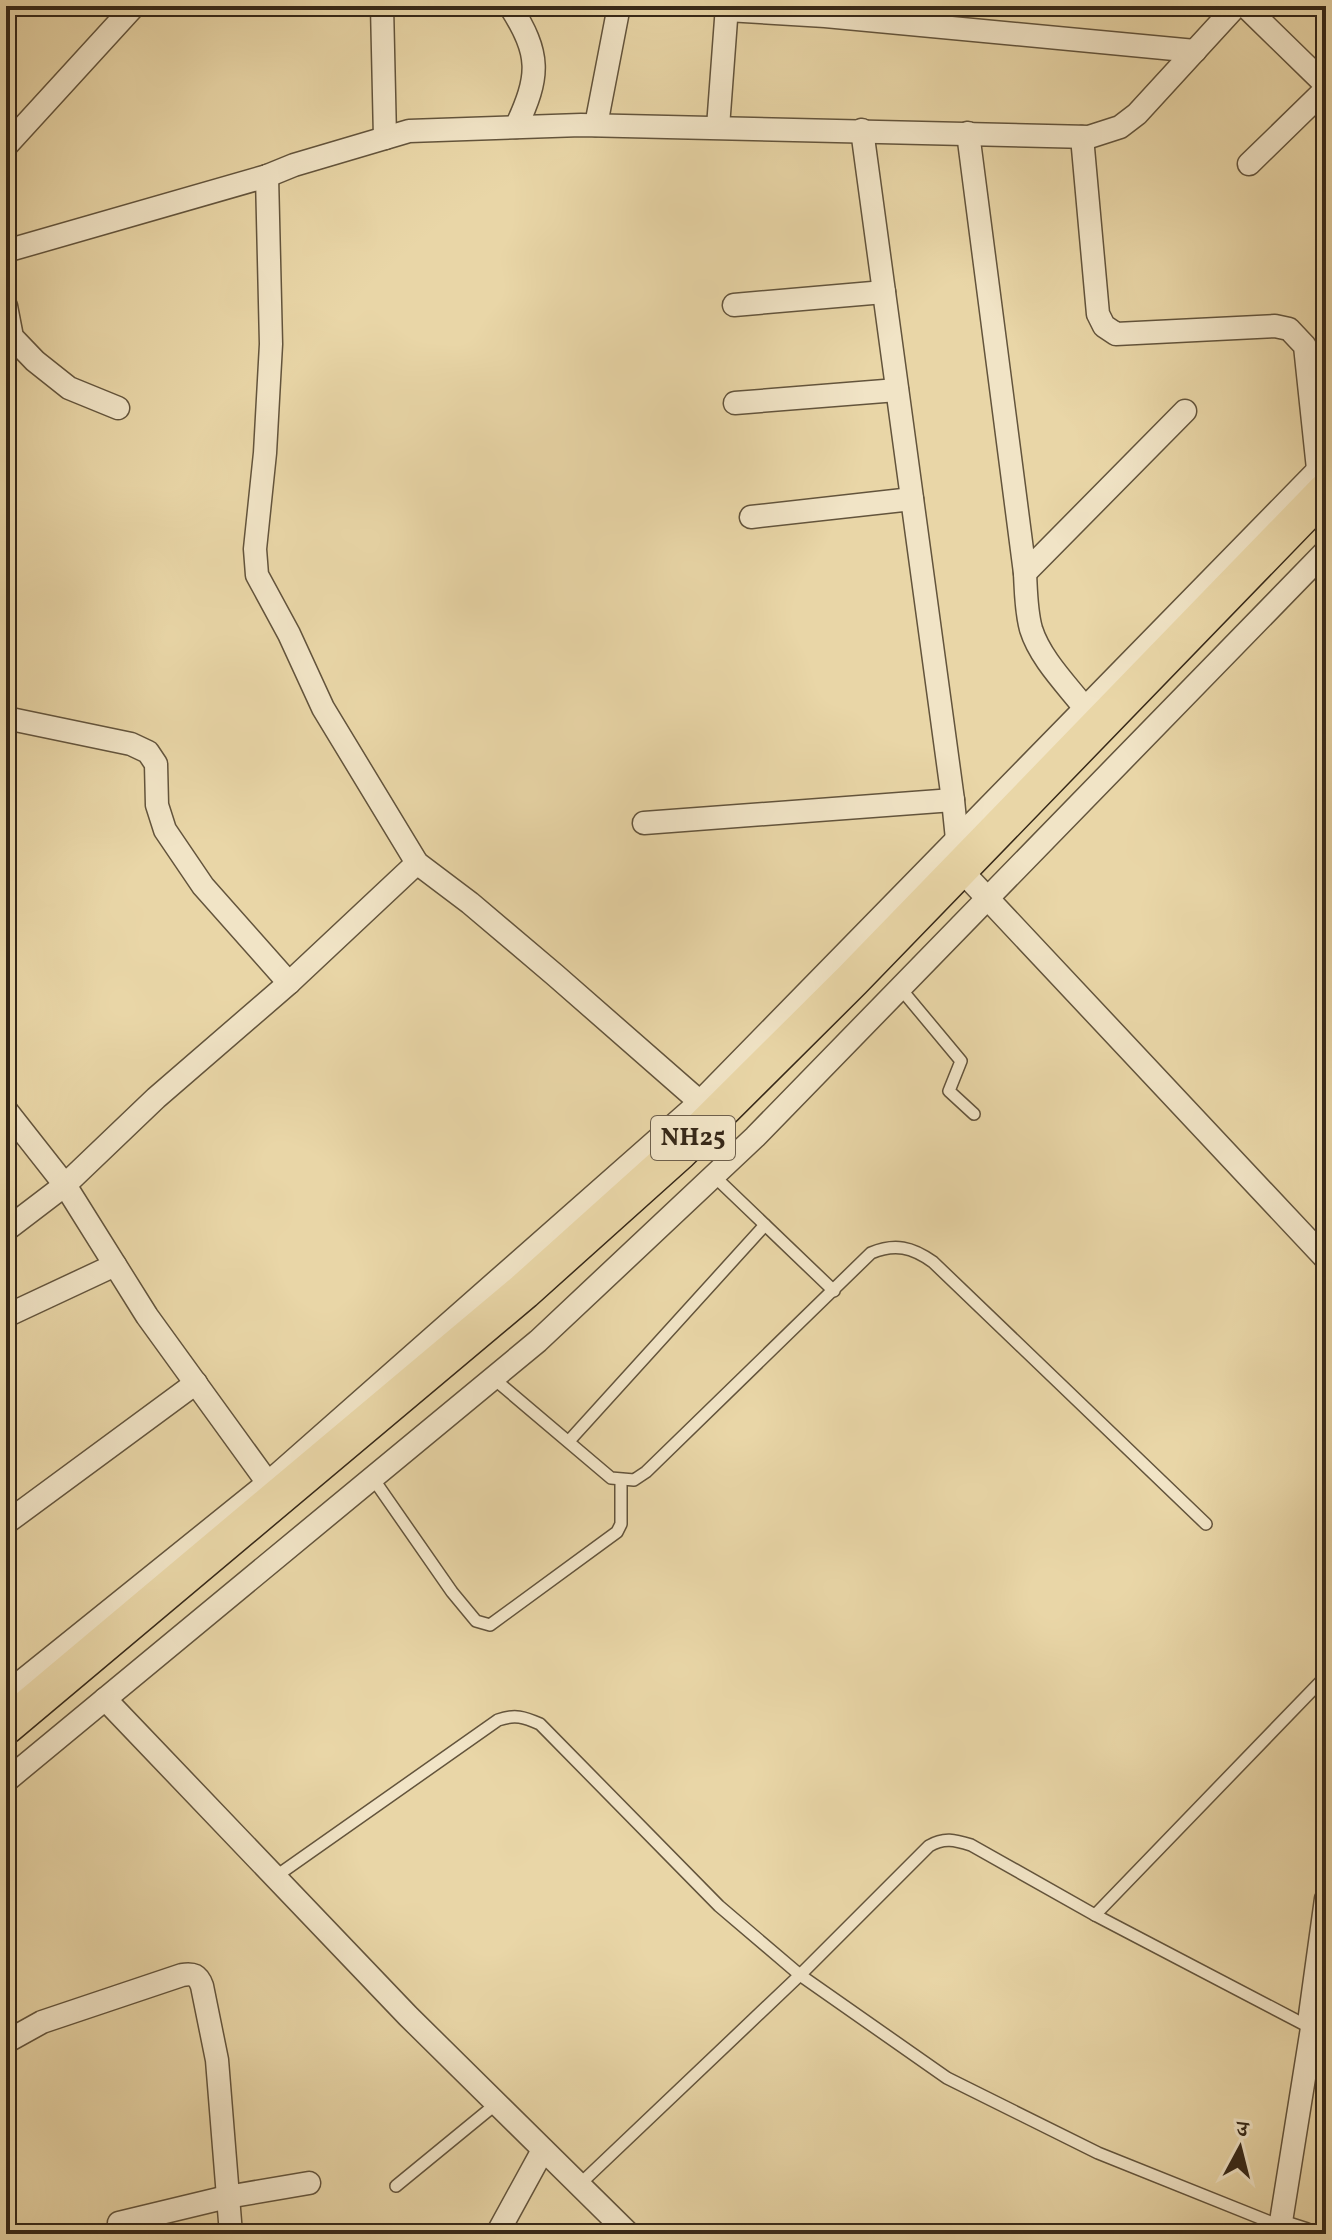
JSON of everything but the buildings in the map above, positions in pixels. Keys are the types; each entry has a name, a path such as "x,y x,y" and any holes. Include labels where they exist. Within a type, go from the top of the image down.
{"highway":[{"name":"NH25","path":"6,1755 517,1326 694,1168 815,1050 1323,474"},
{"name":"NH25","path":"6,1726 535,1281 722,1110 971,873 1326,523"}],"street":[{"path":"6,146 134,6"},
{"path":"382,6 385,138"},
{"path":"510,6 530,43 534,68 531,95 516,127"},
{"path":"596,125 619,6"},
{"path":"6,251 267,176 409,131 596,125 1082,137 1103,134 1120,127 1137,114 1236,6"},
{"path":"1245,6 1326,87 1249,164"},
{"path":"718,127 727,8 945,16 1195,51"},
{"path":"862,130 953,800 971,873 1326,1259"},
{"path":"968,133 1028,614 1032,633 1042,651 1084,707"},
{"path":"6,1781 538,1341 714,1176 901,989 971,873 1084,707 1323,474 1305,346 1289,329 1275,326 1116,334 1104,326 1098,314 1082,137"},
{"path":"267,176 271,344 265,453 255,549 257,575 289,634 323,708 417,863 470,903 700,1102"},
{"path":"734,305 884,292"},
{"path":"6,306 12,337 26,353 69,388 118,408"},
{"path":"735,403 897,390"},
{"path":"1025,573 1185,411"},
{"path":"751,517 912,499"},
{"path":"6,1694 268,1483 700,1102 971,873 1326,551"},
{"path":"6,718 131,744 148,752 156,764 157,805 165,830 203,886 289,983"},
{"path":"644,823 953,800"},
{"path":"6,1230 65,1185 156,1098 289,983 417,863"},
{"path":"6,1110 65,1185 147,1316 268,1483"},
{"path":"6,1316 115,1265"},
{"path":"6,1523 196,1383"},
{"path":"105,1699 496,2104 629,2234"},
{"path":"1305,2234 1280,2230 1316,2021 1326,1899"},
{"path":"6,2042 42,2022 182,1975 197,1976 202,1986 217,2060 231,2234"},
{"path":"497,2234 543,2150"},
{"path":"119,2223 227,2197 309,2183"}],"lane":[{"path":"901,989 961,1061 949,1091 974,1114"},
{"path":"714,1176 834,1291"},
{"path":"569,1441 765,1225"},
{"path":"493,1378 611,1478 634,1480 646,1472 871,1253 884,1248 904,1247 916,1250 933,1262 1206,1524"},
{"path":"372,1477 452,1592 476,1621 490,1625 617,1532 621,1524 621,1481"},
{"path":"1095,1915 1326,1676"},
{"path":"275,1877 498,1720 523,1717 540,1724 719,1906 800,1975 947,2078 1098,2153 1280,2230"},
{"path":"579,2185 800,1975 929,1846 939,1840 953,1839 971,1845 1095,1915 1316,2021"},
{"path":"396,2186 496,2104"}]}
